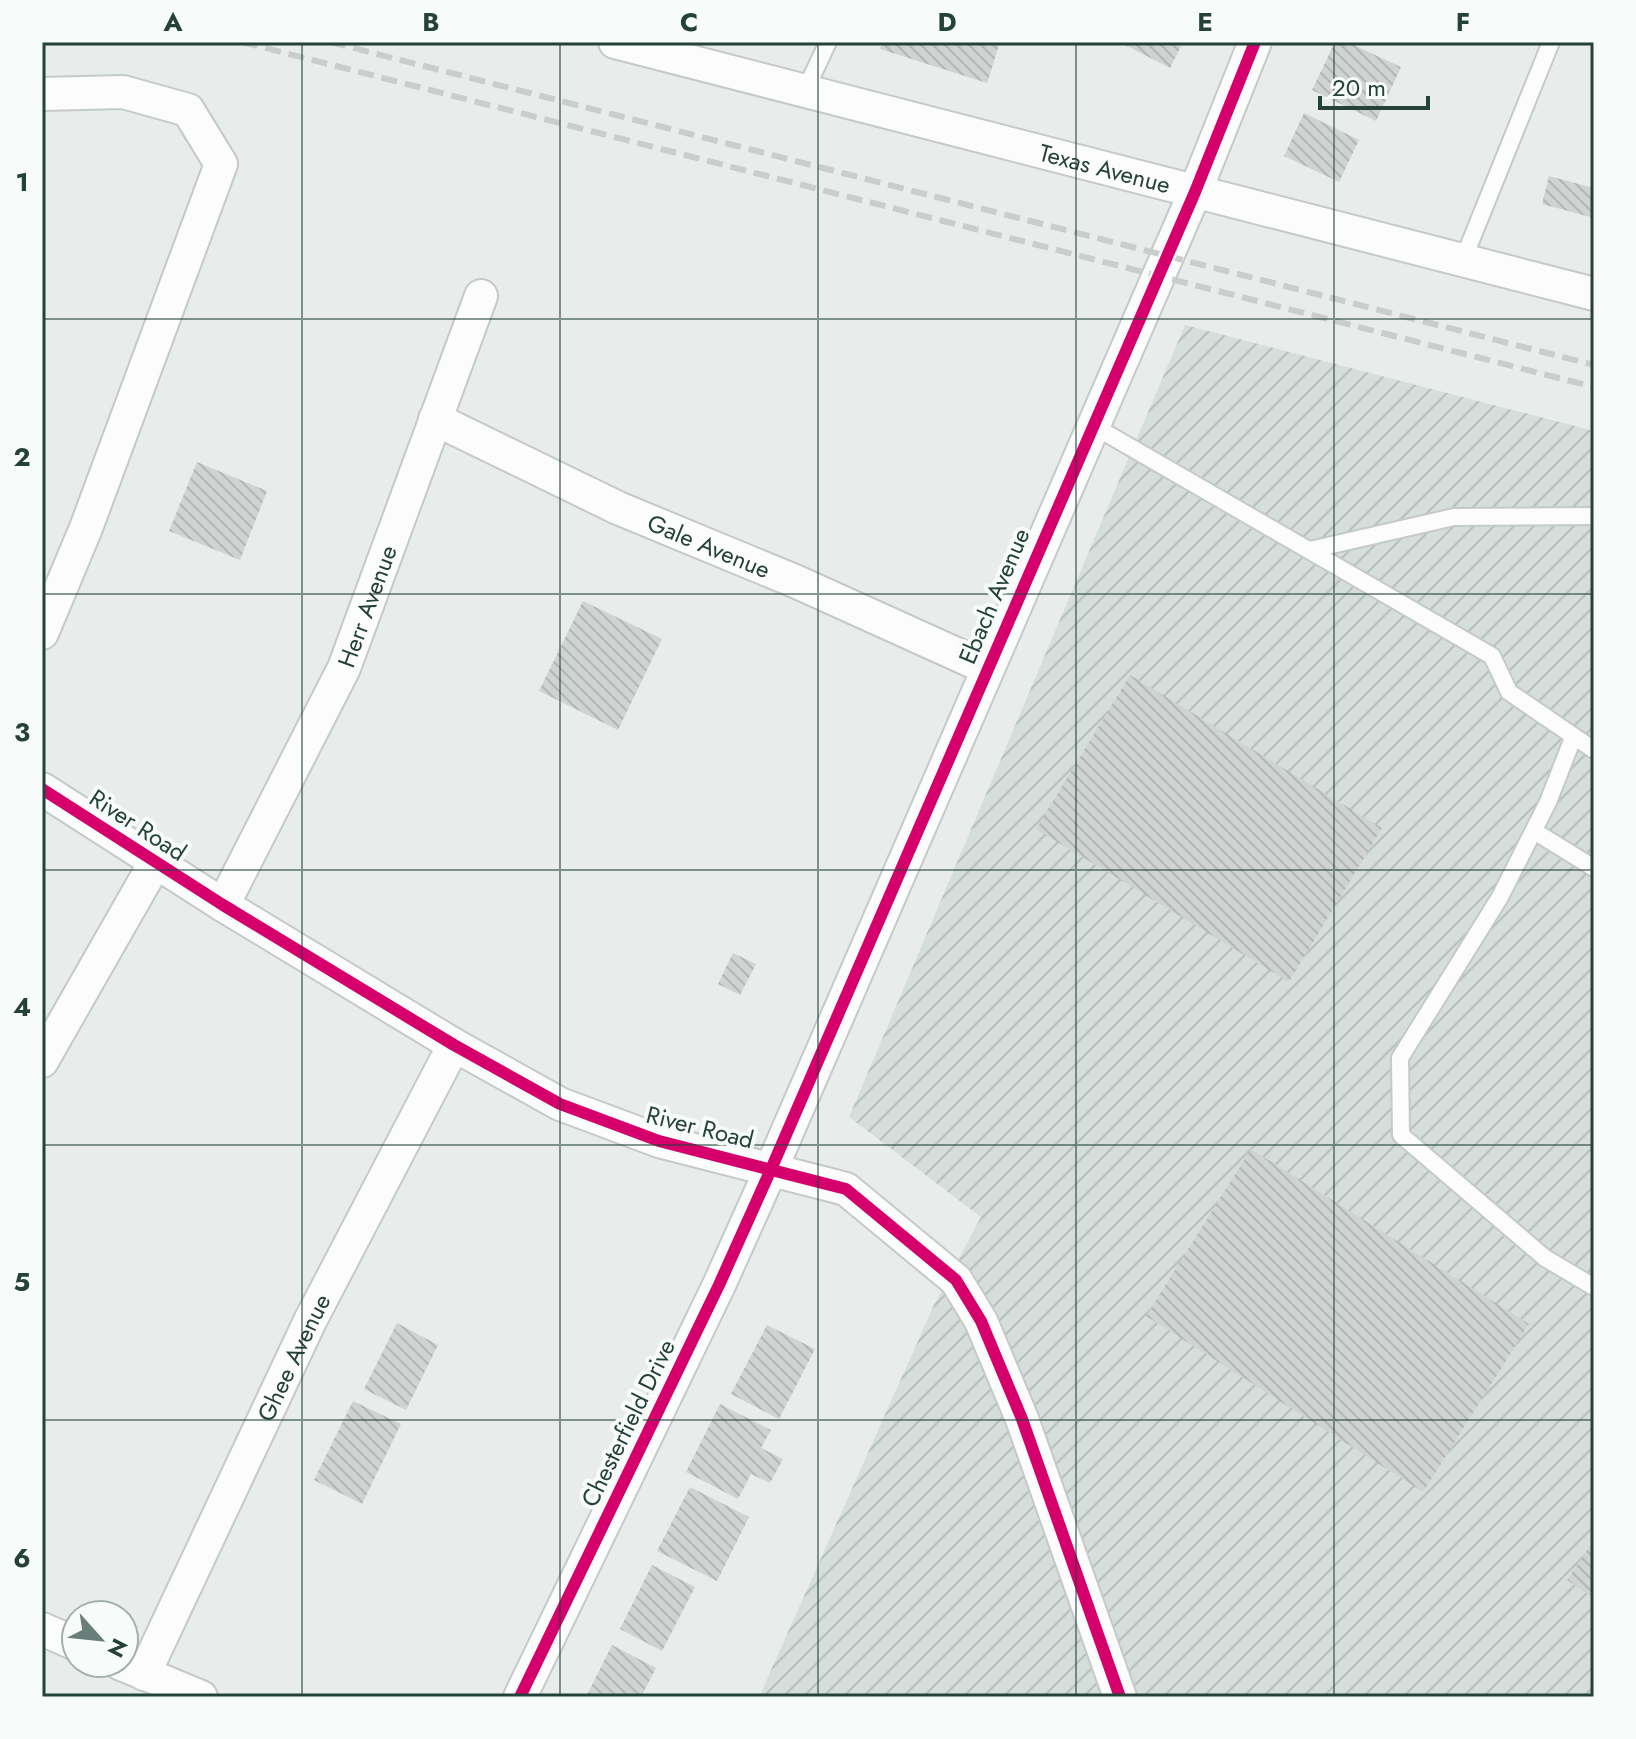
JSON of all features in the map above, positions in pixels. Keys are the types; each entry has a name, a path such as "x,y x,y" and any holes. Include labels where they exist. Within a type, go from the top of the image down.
{"street":[{"name":"Texas Avenue","path":"615,42 1594,294"},
{"name":"Ebach Avenue","path":"772,1167 1195,192 1255,42"},
{"path":"42,94 123,92 188,110 221,164 86,528 42,633"},
{"name":"Herr Avenue","path":"223,905 344,668 481,296"},
{"name":"Gale Avenue","path":"435,419 618,508 797,582 987,668"},
{"name":"River Road","path":"42,789 223,905 454,1045 560,1104 659,1141 772,1167 846,1189 956,1280 981,1321 1022,1419 1120,1697"},
{"path":"42,1061 155,863"},
{"name":"Ghee Avenue","path":"140,1651 454,1045"},
{"name":"Chesterfield Drive","path":"520,1697 719,1285 772,1167"},
{"path":"140,1672 201,1697"}],"lane":[{"path":"805,91 828,42"},
{"path":"1463,260 1551,42"},
{"path":"1092,425 1492,656 1509,692 1594,750"},
{"path":"1310,550 1454,517 1594,516"},
{"path":"1573,738 1534,831 1500,897 1400,1058 1401,1135 1545,1258 1594,1287"},
{"path":"1534,831 1594,868"}],"shaded area":[{"path":"1185,325 1594,431 1594,1697 759,1697 934,1305 981,1217 849,1117"}],"building":[{"path":"882,42 1000,42 987,83 880,49"},
{"path":"1119,42 1183,42 1170,68"},
{"path":"1335,42 1347,42 1401,67 1376,121 1312,90"},
{"path":"1304,113 1359,140 1339,182 1284,156"},
{"path":"1549,176 1594,188 1594,218 1542,204"},
{"path":"197,462 267,491 240,560 169,531"},
{"path":"583,601 662,639 618,730 539,691"},
{"path":"1130,675 1382,828 1289,982 1036,829"},
{"path":"733,953 756,964 740,995 718,984"},
{"path":"1251,1149 1529,1324 1423,1492 1146,1316"},
{"path":"397,1323 438,1345 406,1410 364,1389"},
{"path":"767,1325 815,1349 779,1419 731,1394"},
{"path":"353,1401 401,1424 362,1504 314,1480"},
{"path":"720,1404 771,1430 761,1448 783,1459 770,1483 751,1474 738,1499 686,1472"},
{"path":"690,1487 749,1517 717,1581 657,1551"},
{"path":"1594,1540 1594,1598 1567,1580"},
{"path":"652,1565 695,1587 662,1651 620,1629"},
{"path":"612,1645 656,1668 641,1697 586,1697"}],"railway":[{"path":"242,42 1594,387"},
{"path":"330,42 1594,365"}],"cycle path":[{"path":"520,1697 719,1285 772,1167 1195,192 1255,42"},
{"path":"42,789 223,905 454,1045 560,1104 659,1141 846,1189 956,1280 981,1321 1022,1419 1120,1697"}]}
